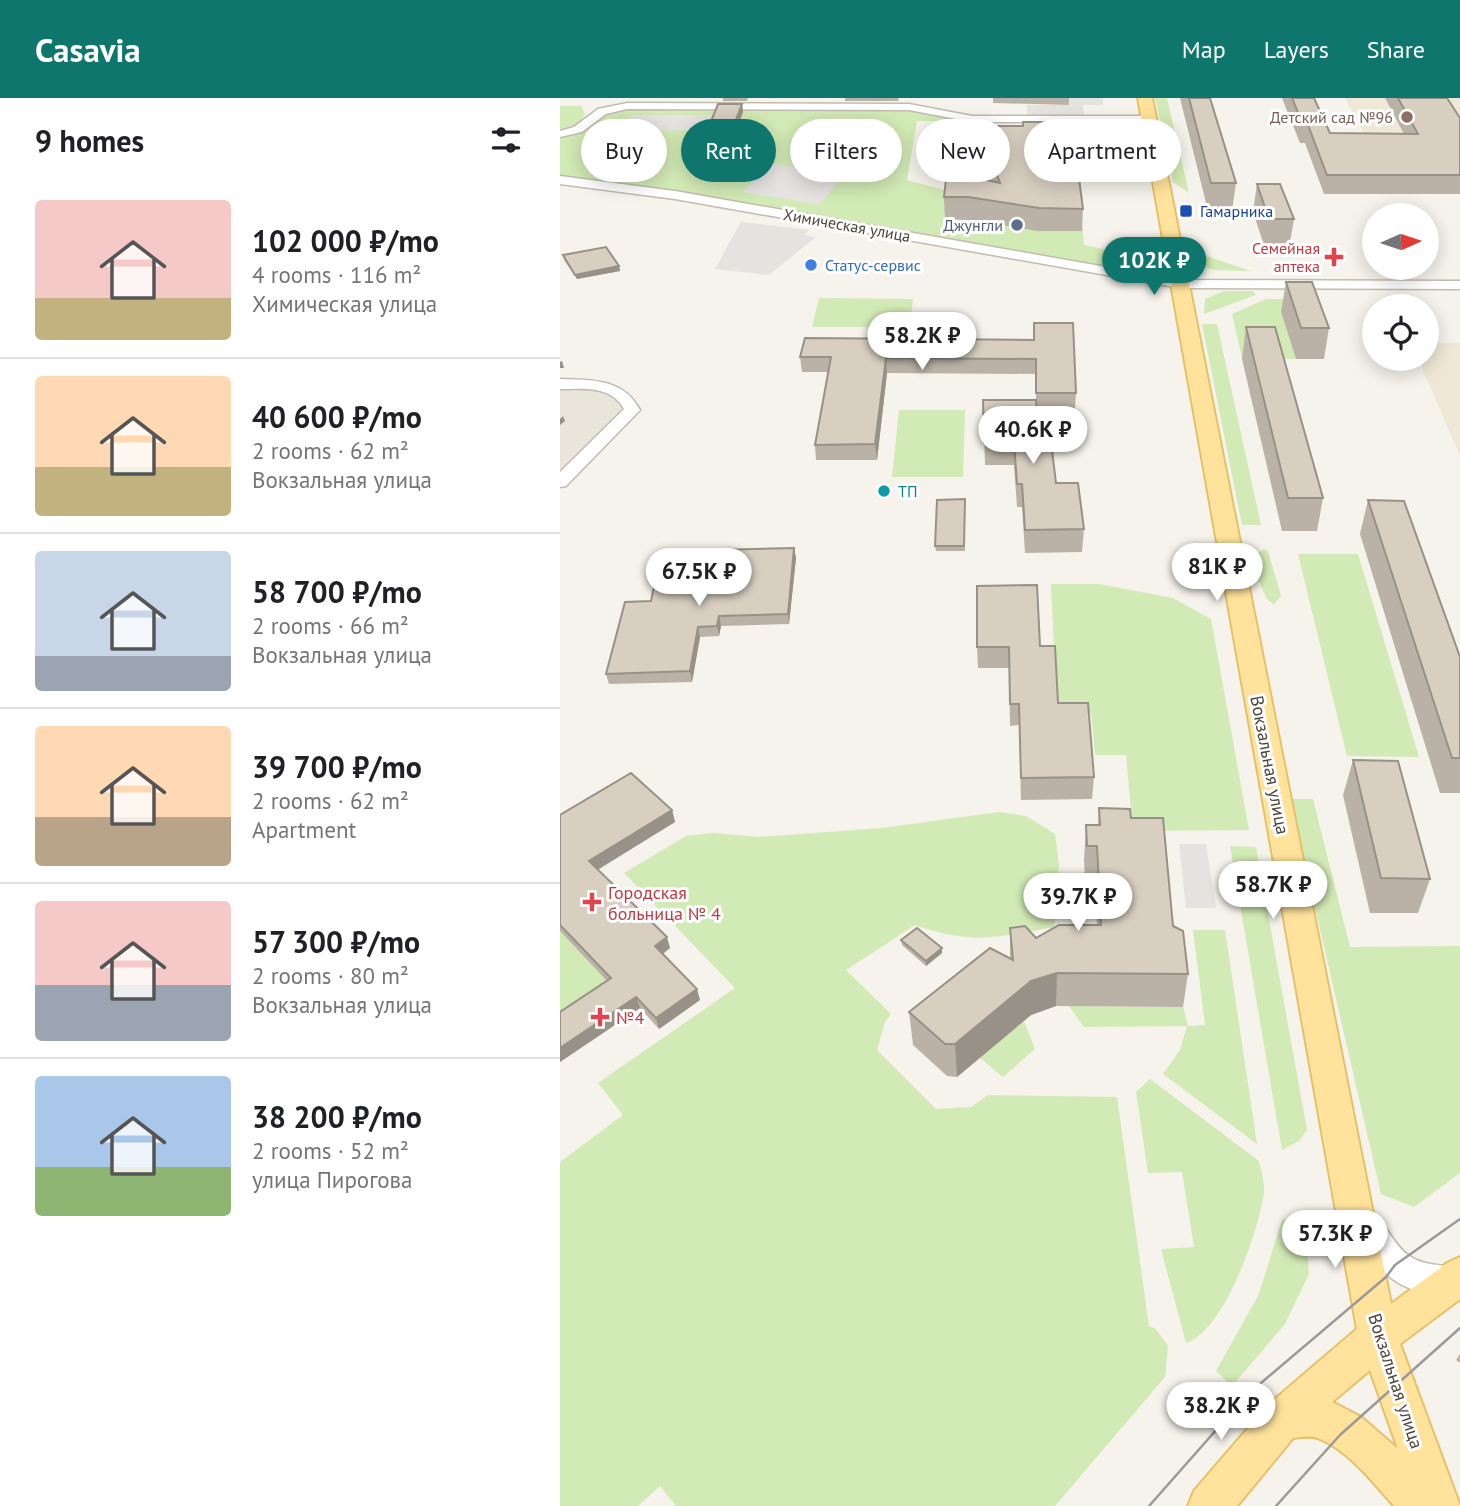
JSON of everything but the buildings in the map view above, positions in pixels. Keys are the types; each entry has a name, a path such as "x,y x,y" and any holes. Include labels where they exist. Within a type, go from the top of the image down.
{"main road":[{"name":"Вокзальная улица","path":"1145,98 1149,119"},
{"name":"Вокзальная улица","path":"1161,182 1378,1337 1440,1506"},
{"path":"1209,1506 1282,1419 1378,1337 1456,1279"},
{"path":"1282,1419 1320,1418 1344,1430 1370,1452 1422,1506"}],"street":[{"path":"560,134 578,130 602,111 627,106 909,107 972,119 1024,119"},
{"name":"Химическая улица","path":"560,180 686,197 1133,276 1179,280"},
{"path":"1179,280 1460,277"},
{"path":"1179,280 1460,285"},
{"path":"560,384 609,386 627,397 632,410 560,482"},
{"path":"1350,1192 1372,1239 1395,1265 1427,1282 1456,1279"}],"shaded area":[{"path":"1069,98 1103,98 1103,105 1083,105 1084,116 1027,116 1027,105 1069,105"},
{"name":"Детский сад №96","path":"1345,98 1460,98 1460,137 1365,136"},
{"path":"630,115 716,115 714,119 681,119 681,130 667,130 667,119 628,119"},
{"path":"776,164 790,166 790,182 838,182 820,205 743,192 752,182 776,182"},
{"path":"741,222 809,230 804,235 816,237 769,275 715,269"},
{"path":"1439,343 1460,343 1460,456 1423,371 1439,371"},
{"path":"560,384 609,386 632,410 560,482"},
{"path":"1179,844 1206,844 1216,908 1186,908"}],"green space":[{"path":"1155,98 1167,98 1172,119 1160,119"},
{"path":"560,106 581,106 585,114 577,127 560,132"},
{"path":"627,106 909,107 963,119 916,119 907,180 971,197 1080,197 1084,245 1131,255 1133,276 560,180 560,134 581,128 581,182 667,182 667,119 592,119 602,111"},
{"path":"1181,158 1189,193 1173,182 1181,182"},
{"path":"1191,251 1253,271 1213,270 1199,265"},
{"path":"1224,291 1253,291 1256,295 1204,314 1205,299"},
{"path":"819,298 913,299 910,327 812,327"},
{"path":"1266,299 1313,299 1281,312 1296,359 1242,358 1232,314"},
{"path":"1202,324 1217,324 1261,525 1242,525"},
{"path":"899,410 965,410 963,477 892,477"},
{"path":"1264,549 1268,551 1281,596 1274,605 1267,599 1249,561"},
{"path":"1298,554 1358,554 1419,757 1347,756"},
{"path":"1051,584 1099,584 1173,598 1211,619 1249,830 1133,831 1126,755 1095,755 1091,713 1057,713"},
{"path":"1290,799 1313,799 1350,947 1460,946 1460,1173 1414,1207 1381,1194"},
{"path":"999,812 1026,816 1055,834 1059,864 1054,927 984,938 952,935 915,925 846,970 891,1014 885,1022 877,1050 936,1109 971,1107 988,1095 1117,1097 1149,1326 1156,1329 1168,1346 1165,1377 1055,1506 676,1506 660,1486 638,1506 560,1506 560,1162 623,1115 598,1083 735,988 624,873 686,836 714,833 758,837 882,828"},
{"path":"1230,846 1256,847 1307,1130 1299,1141 1282,1150"},
{"path":"1193,930 1225,930 1257,1144 1163,1074 1180,1050 1187,1026 1084,1027 1069,1006 1177,1007 1182,1002 1188,1026 1205,1025"},
{"path":"560,931 613,987 560,1025"},
{"path":"1024,1021 1035,1049 1003,1077 980,1058"},
{"path":"1150,1079 1259,1161 1263,1181 1261,1210 1237,1278 1214,1320 1186,1343 1161,1249 1194,1247 1182,1172 1148,1173 1136,1092"},
{"path":"1305,1217 1309,1274 1285,1324 1232,1386 1216,1371 1259,1294 1282,1220"}],"tram line":[{"path":"1149,1506 1248,1394 1386,1277 1395,1265 1460,1219"},
{"path":"1276,1506 1340,1435 1460,1328"}],"place":[{"name":"Детский сад №96","path":"1407,117"},
{"name":"Гамарника","path":"1186,211"},
{"name":"Джунгли","path":"1017,225"},
{"name":"Семейная аптека","path":"1334,257"},
{"name":"Статус-сервис","path":"811,265"},
{"name":"ТП","path":"884,491"},
{"name":"Городская больница № 4","path":"592,902"},
{"name":"№4","path":"600,1017"}]}
